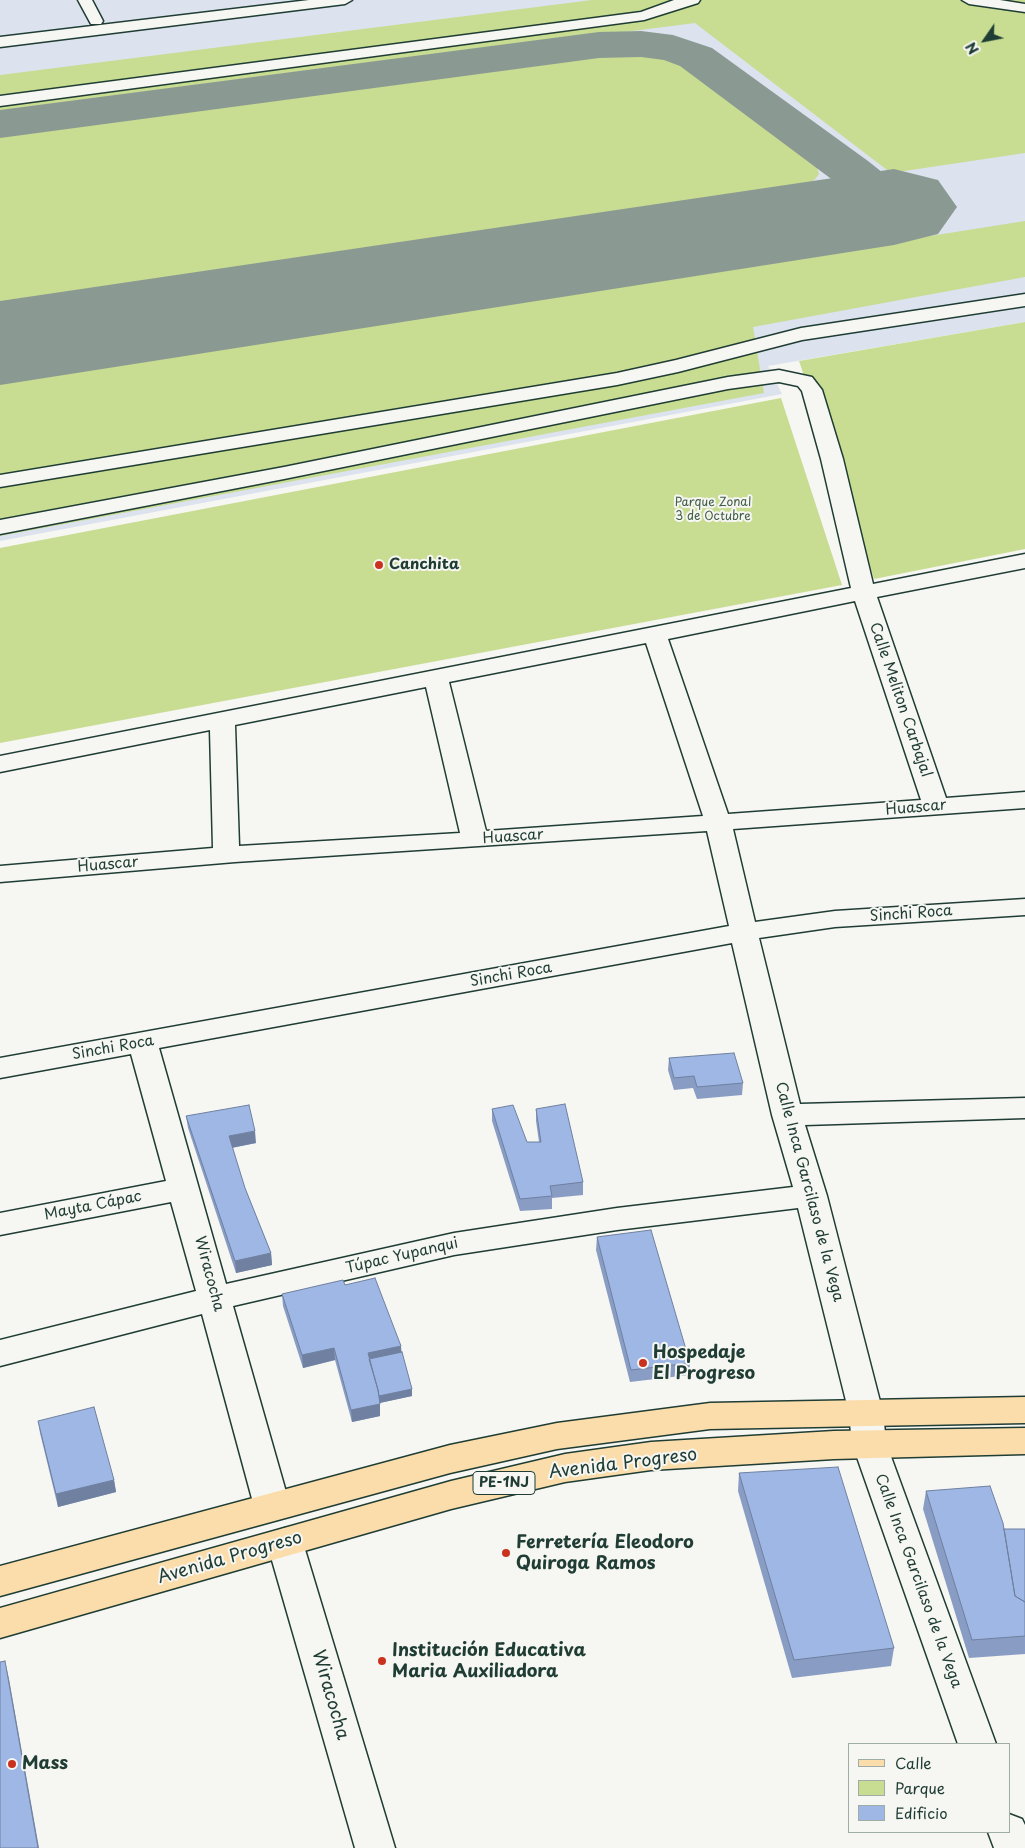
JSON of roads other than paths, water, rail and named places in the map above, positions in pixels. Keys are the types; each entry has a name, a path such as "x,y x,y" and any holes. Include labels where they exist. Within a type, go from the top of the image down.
{"main road":[{"name":"Avenida Progreso","path":"0,1623 451,1496 565,1468 867,1428 1025,1410"},
{"name":"Avenida Progreso","path":"0,1581 450,1459 557,1436 710,1416 1025,1441"}],"street":[{"path":"84,0 96,21"},
{"path":"0,42 345,0"},
{"path":"0,102 644,16 693,0"},
{"path":"969,0 1025,8"},
{"path":"0,481 617,379 678,366 795,335 855,324 1025,300"},
{"name":"Calle Meliton Carbajal","path":"0,527 284,473 728,383 779,376 805,381 812,390 832,459 864,593 936,806"},
{"path":"0,764 1025,561"},
{"name":"Calle Inca Garcilaso de la Vega","path":"655,635 718,823 787,1115 811,1196 867,1428 977,1743"},
{"path":"436,678 475,840"},
{"path":"222,720 226,854"},
{"name":"Huascar","path":"0,874 226,854 475,840 1025,800"},
{"name":"Sinchi Roca","path":"0,1068 744,932 835,919 1025,907"},
{"name":"Wiracocha","path":"143,1043 216,1298 272,1506"},
{"path":"787,1115 1025,1108"},
{"name":"Mayta Cápac","path":"0,1224 185,1188"},
{"name":"Túpac Yupanqui","path":"0,1354 216,1298 454,1244 617,1219 811,1196"},
{"name":"Wiracocha","path":"285,1543 375,1848"},
{"path":"1008,1833 1014,1848"}],"place":[{"name":"Canchita","path":"379,565"},
{"name":"Hospedaje El Progreso","path":"643,1363"},
{"name":"Ferretería Eleodoro Quiroga Ramos","path":"506,1553"},
{"name":"Institución Educativa Maria Auxiliadora","path":"382,1661"},
{"name":"Mass","path":"12,1764"}],"park label":[{"name":"Parque Zonal 3 de Octubre","path":"713,510"}]}
